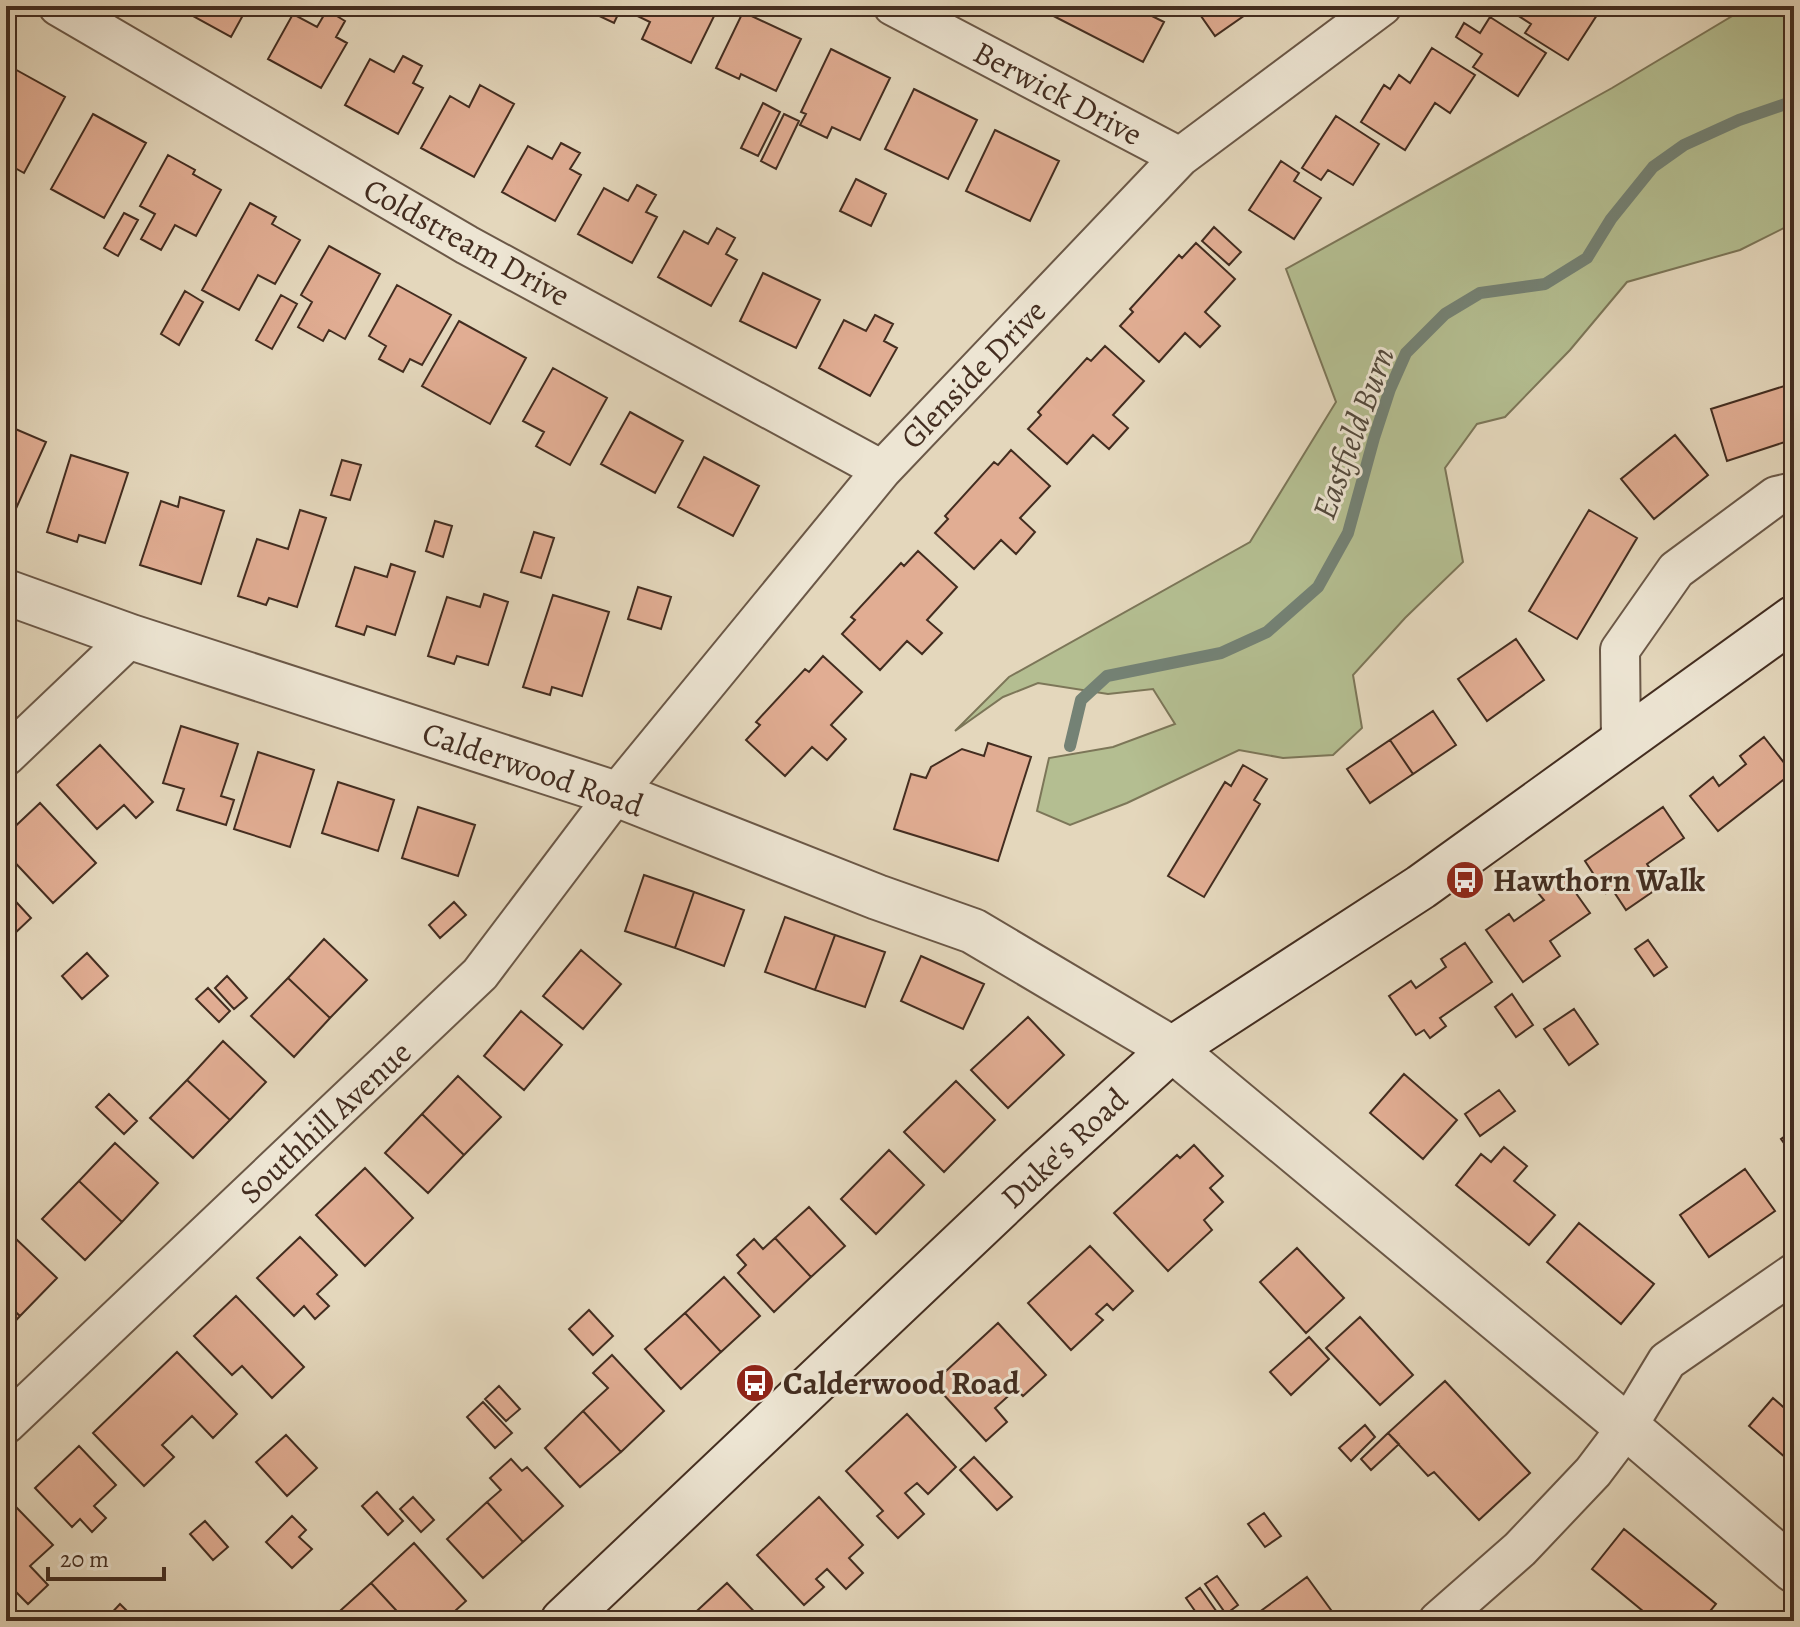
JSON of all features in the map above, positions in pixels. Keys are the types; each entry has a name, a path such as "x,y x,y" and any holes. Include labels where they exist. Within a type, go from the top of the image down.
{"street":[{"name":"Coldstream Drive","path":"58,6 467,245 882,470"},
{"name":"Berwick Drive","path":"893,6 1180,157"},
{"name":"Glenside Drive","path":"616,794 882,470 1180,157 1382,6"},
{"path":"1621,743 1620,650 1676,570 1776,496 1794,492"},
{"name":"Calderwood Road","path":"6,592 131,637 616,794 877,897 973,931 1172,1049"},
{"name":"Duke's Road","path":"563,1621 1039,1170 1172,1049 1421,887 1794,618"},
{"path":"6,756 131,637"},
{"name":"Southhill Avenue","path":"6,1424 480,974 616,794"},
{"path":"1172,1049 1794,1570"},
{"path":"1438,1621 1520,1549 1593,1472 1627,1427 1667,1361 1794,1273"}],"green space":[{"path":"1749,6 1794,6 1794,223 1740,250 1627,282 1570,350 1505,417 1477,424 1445,468 1463,562 1405,618 1353,675 1362,728 1333,755 1283,758 1239,750 1127,803 1070,825 1037,811 1049,758 1113,747 1175,724 1153,689 1108,694 1038,683 1003,697 955,731 1009,677 1250,542 1336,402 1286,269 1612,88"}],"building":[{"path":"182,6 248,6 231,37 180,9"},
{"path":"599,6 719,6 691,63 642,39 650,22 621,8 614,23 595,14"},
{"path":"1034,6 1132,6 1164,22 1143,62"},
{"path":"1194,6 1258,6 1215,36"},
{"path":"1507,6 1583,6 1597,15 1568,60 1525,33 1531,24"},
{"path":"327,10 345,21 336,37 347,43 321,88 268,59 293,14 317,27"},
{"path":"743,12 801,39 776,91 741,74 739,79 716,68"},
{"path":"1490,17 1546,53 1518,96 1473,67 1482,54 1456,37 1464,23 1480,33"},
{"path":"1432,48 1475,75 1450,113 1435,103 1405,150 1361,122 1384,85 1390,89 1399,75 1410,83"},
{"path":"831,49 890,78 860,140 832,127 827,138 800,125 806,114 801,112"},
{"path":"403,56 422,66 413,83 423,88 398,134 345,105 370,59 394,72"},
{"path":"11,67 65,97 24,173 6,163 6,75"},
{"path":"480,85 514,104 474,177 421,148 450,96 469,107"},
{"path":"914,89 977,120 948,179 885,149"},
{"path":"763,103 780,112 758,156 741,148"},
{"path":"93,114 146,143 104,218 51,189"},
{"path":"784,114 799,121 776,169 761,161"},
{"path":"1336,116 1379,144 1353,185 1328,170 1321,180 1302,168"},
{"path":"995,130 1059,161 1030,221 966,191"},
{"path":"561,143 580,153 570,169 581,175 555,221 502,192 528,146 552,159"},
{"path":"168,155 221,190 196,236 175,225 161,250 141,239 155,214 140,206"},
{"path":"1281,161 1299,173 1294,181 1321,198 1294,239 1249,210"},
{"path":"856,179 886,194 871,226 840,211"},
{"path":"637,185 656,195 646,212 657,217 632,263 578,234 604,188 628,201"},
{"path":"250,203 276,217 272,224 300,240 275,284 258,275 239,310 202,290"},
{"path":"124,213 138,220 118,256 104,248"},
{"path":"1214,227 1241,252 1229,265 1202,241"},
{"path":"717,228 735,238 726,254 737,260 711,306 658,277 684,231 708,244"},
{"path":"1196,243 1235,279 1205,312 1220,326 1200,347 1185,333 1159,362 1120,326 1133,312 1130,309 1179,255 1182,258"},
{"path":"329,246 380,274 345,339 329,330 323,341 298,327 312,302 301,295"},
{"path":"763,273 820,300 796,348 740,321"},
{"path":"397,285 451,315 422,365 410,359 403,372 379,359 386,346 369,336"},
{"path":"185,291 203,302 179,345 161,334"},
{"path":"281,295 297,304 272,349 256,340"},
{"path":"875,315 893,324 884,341 897,348 870,396 819,368 844,320 866,331"},
{"path":"459,321 526,358 490,424 422,386"},
{"path":"1105,346 1144,381 1113,415 1128,428 1109,449 1093,435 1067,464 1028,429 1041,415 1038,412 1087,358 1091,361"},
{"path":"553,368 607,398 570,465 536,446 544,432 523,421"},
{"path":"6,383 15,389 6,402"},
{"path":"1794,383 1794,439 1727,461 1711,409"},
{"path":"630,412 683,441 655,493 601,464"},
{"path":"6,425 46,442 14,513 6,510"},
{"path":"1675,435 1708,475 1654,519 1621,479"},
{"path":"1011,450 1050,486 1020,518 1035,532 1016,554 1001,540 974,569 935,533 948,519 945,516 994,462 998,465"},
{"path":"71,455 128,473 105,543 79,535 77,542 47,532"},
{"path":"704,457 759,486 733,536 678,507"},
{"path":"342,460 361,465 350,500 331,495"},
{"path":"180,497 224,511 201,584 140,565 161,501 178,507"},
{"path":"300,510 326,518 297,607 269,598 266,605 238,596 257,539 288,549"},
{"path":"1589,510 1637,538 1577,639 1529,611"},
{"path":"435,521 452,526 443,557 426,551"},
{"path":"534,532 554,538 541,578 521,572"},
{"path":"918,551 957,587 927,620 942,633 922,654 907,641 880,670 842,634 855,620 851,617 901,563 904,566"},
{"path":"391,564 415,572 395,635 367,626 364,635 336,626 355,567 387,577"},
{"path":"638,587 671,597 661,629 628,619"},
{"path":"484,594 508,602 488,665 457,656 454,664 428,656 447,597 480,607"},
{"path":"553,595 609,612 582,696 552,687 550,695 523,687"},
{"path":"1516,639 1544,680 1487,721 1458,679"},
{"path":"823,656 862,692 831,725 846,739 827,760 812,747 785,776 746,740 760,725 756,722 805,669 809,672"},
{"path":"1433,711 1456,745 1413,774 1390,740"},
{"path":"181,726 238,744 221,796 234,800 226,825 177,810 184,789 163,783"},
{"path":"1764,737 1792,773 1718,831 1690,796 1713,777 1719,786 1746,764 1740,756"},
{"path":"1390,740 1413,774 1370,803 1347,769"},
{"path":"988,743 1031,757 998,861 894,829 911,774 926,778 931,767 962,749 984,756"},
{"path":"100,745 153,802 136,818 124,805 97,829 57,785"},
{"path":"258,752 314,770 290,847 234,829"},
{"path":"1243,765 1267,779 1254,800 1260,804 1204,897 1168,876 1225,782 1231,786"},
{"path":"338,782 394,800 378,851 322,833"},
{"path":"40,803 96,863 53,903 6,853 6,835"},
{"path":"418,807 475,825 458,876 402,858"},
{"path":"1663,807 1684,838 1647,864 1661,886 1626,910 1612,889 1606,893 1585,861"},
{"path":"644,875 694,892 675,948 625,931"},
{"path":"1563,875 1590,913 1550,941 1560,956 1523,982 1486,930 1509,914 1514,921 1544,900 1538,893"},
{"path":"6,891 31,918 13,935 6,927"},
{"path":"694,892 744,910 724,966 675,948"},
{"path":"454,902 466,915 440,938 429,925"},
{"path":"785,917 835,935 815,990 765,972"},
{"path":"835,935 885,952 865,1007 815,990"},
{"path":"324,939 367,980 330,1018 288,978"},
{"path":"1648,940 1667,967 1654,976 1635,949"},
{"path":"1465,943 1492,982 1440,1018 1446,1026 1430,1038 1424,1030 1416,1035 1389,996 1411,981 1416,988 1446,967 1441,959"},
{"path":"581,950 621,984 583,1029 543,996"},
{"path":"87,953 108,976 82,999 62,976"},
{"path":"921,956 984,984 963,1029 901,1001"},
{"path":"227,976 247,998 234,1009 215,988"},
{"path":"288,978 330,1018 294,1057 251,1016"},
{"path":"208,988 230,1011 219,1022 196,999"},
{"path":"1512,994 1533,1025 1516,1037 1495,1007"},
{"path":"1574,1009 1598,1044 1569,1065 1544,1029"},
{"path":"521,1011 562,1045 524,1090 484,1056"},
{"path":"1028,1017 1064,1055 1008,1108 971,1070"},
{"path":"223,1041 266,1082 230,1120 187,1080"},
{"path":"1404,1074 1457,1120 1423,1159 1370,1113"},
{"path":"458,1076 501,1117 464,1155 422,1114"},
{"path":"187,1080 230,1120 193,1158 150,1118"},
{"path":"956,1081 995,1120 944,1172 904,1132"},
{"path":"1499,1090 1515,1111 1480,1136 1465,1114"},
{"path":"109,1094 137,1121 124,1134 96,1107"},
{"path":"422,1114 464,1155 428,1193 385,1153"},
{"path":"1794,1130 1794,1157 1781,1139"},
{"path":"115,1143 158,1183 122,1222 79,1181"},
{"path":"1194,1145 1223,1176 1210,1188 1223,1202 1204,1220 1212,1230 1168,1271 1114,1213 1177,1155 1180,1158"},
{"path":"1504,1147 1527,1166 1514,1181 1555,1215 1529,1245 1456,1185 1481,1154 1491,1162"},
{"path":"889,1150 924,1185 876,1234 841,1199"},
{"path":"365,1168 413,1218 365,1266 316,1215"},
{"path":"1745,1169 1775,1211 1709,1257 1680,1215"},
{"path":"79,1181 122,1222 85,1260 42,1219"},
{"path":"809,1207 845,1246 811,1277 775,1238"},
{"path":"1579,1223 1654,1284 1621,1324 1547,1262"},
{"path":"14,1237 57,1278 20,1316 6,1303 6,1246"},
{"path":"300,1237 337,1275 317,1294 329,1306 315,1319 304,1306 294,1316 257,1278"},
{"path":"775,1238 811,1277 774,1312 738,1273 746,1265 737,1255 754,1239 763,1249"},
{"path":"1090,1246 1133,1291 1113,1310 1107,1304 1096,1314 1103,1320 1071,1350 1028,1303"},
{"path":"1297,1248 1344,1298 1306,1333 1260,1282"},
{"path":"724,1277 760,1316 721,1352 685,1313"},
{"path":"236,1296 304,1367 272,1398 242,1366 232,1375 194,1336"},
{"path":"6,1303 20,1316 6,1331"},
{"path":"589,1310 613,1336 593,1355 569,1329"},
{"path":"685,1313 721,1352 681,1389 645,1349"},
{"path":"1360,1317 1413,1375 1380,1405 1326,1348"},
{"path":"998,1323 1046,1375 1023,1396 1016,1389 995,1408 1007,1422 986,1441 933,1383"},
{"path":"1309,1337 1329,1359 1291,1395 1270,1372"},
{"path":"177,1352 237,1414 213,1438 192,1416 162,1445 174,1457 144,1486 93,1433"},
{"path":"612,1355 664,1411 621,1452 583,1411 608,1388 593,1373"},
{"path":"1445,1381 1530,1473 1479,1520 1434,1472 1428,1476 1388,1433"},
{"path":"499,1386 520,1409 506,1421 485,1399"},
{"path":"1773,1398 1788,1411 1794,1404 1794,1465 1749,1426"},
{"path":"483,1402 512,1433 495,1448 467,1417"},
{"path":"583,1411 621,1452 580,1487 545,1448"},
{"path":"907,1414 956,1467 928,1494 917,1483 905,1493 924,1514 898,1538 877,1516 883,1511 846,1471"},
{"path":"1365,1425 1375,1437 1351,1461 1339,1448"},
{"path":"1388,1433 1399,1444 1371,1470 1361,1459"},
{"path":"286,1435 317,1468 287,1496 256,1462"},
{"path":"79,1446 116,1485 94,1506 106,1518 92,1532 80,1519 72,1527 35,1488"},
{"path":"974,1457 1012,1497 997,1510 960,1470"},
{"path":"511,1459 522,1471 527,1467 563,1506 523,1542 487,1502 501,1490 490,1478"},
{"path":"377,1492 403,1521 388,1535 362,1506"},
{"path":"413,1497 434,1520 421,1532 400,1509"},
{"path":"819,1497 863,1545 849,1558 863,1573 846,1589 827,1569 816,1579 824,1587 804,1605 757,1555"},
{"path":"487,1502 523,1542 483,1578 447,1539"},
{"path":"16,1507 53,1545 30,1566 48,1585 28,1604 6,1586 6,1517"},
{"path":"1264,1513 1281,1536 1265,1547 1248,1524"},
{"path":"292,1516 306,1530 299,1537 312,1549 292,1568 266,1542"},
{"path":"205,1521 228,1547 213,1560 190,1534"},
{"path":"1624,1529 1716,1604 1702,1621 1655,1621 1592,1569"},
{"path":"414,1543 466,1601 444,1621 406,1621 371,1583"},
{"path":"1217,1576 1238,1605 1226,1614 1205,1584"},
{"path":"1307,1577 1339,1621 1247,1621"},
{"path":"371,1583 406,1621 331,1619"},
{"path":"727,1583 763,1621 686,1621"},
{"path":"1200,1588 1219,1615 1210,1621 1202,1621 1186,1598"},
{"path":"120,1604 134,1618 132,1621 104,1621"}],"waterway":[{"name":"Eastfield Burn","path":"1070,746 1081,700 1107,676 1221,653 1267,632 1318,587 1348,533 1374,438 1406,353 1445,314 1480,293 1545,284 1587,258 1611,219 1653,167 1684,145 1739,120 1794,101"}],"place":[{"name":"Hawthorn Walk","path":"1465,880"},
{"name":"Calderwood Road","path":"755,1383"}]}
